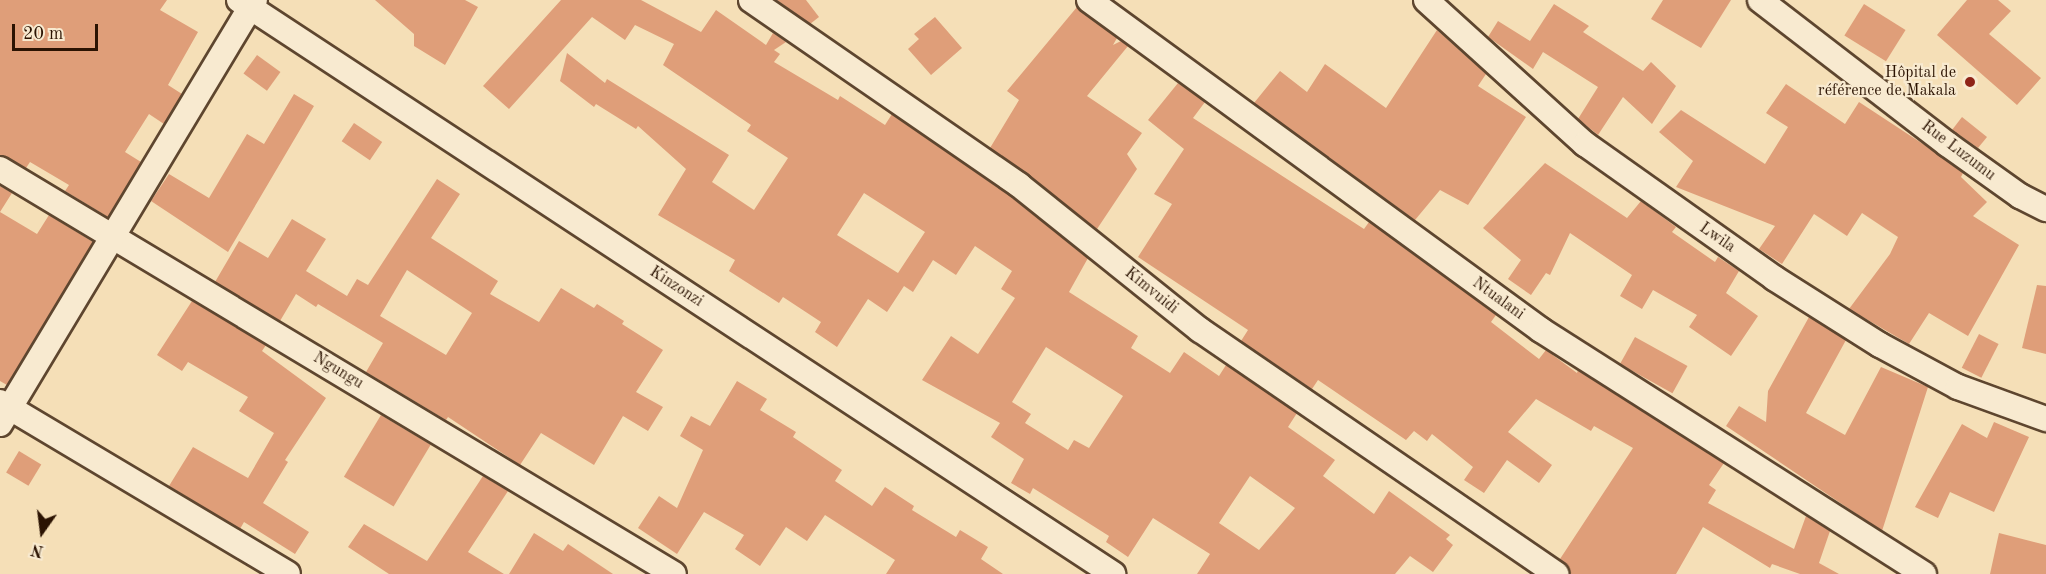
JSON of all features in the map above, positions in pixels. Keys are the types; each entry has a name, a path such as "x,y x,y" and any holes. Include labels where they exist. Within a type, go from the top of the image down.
{"street":[{"name":"Kimvuidi","path":"751,0 1019,185 1200,330 1557,574"},
{"name":"Ntualani","path":"1089,0 1540,330 1924,574"},
{"name":"Lwila","path":"1426,0 1585,144 1774,278 1880,345 1958,387 2046,419"},
{"name":"Rue Luzumu","path":"1760,0 1956,150 2020,196 2046,209"},
{"path":"248,2 112,235 3,411 288,574"},
{"name":"Kinzonzi","path":"248,2 1113,574"},
{"name":"Ngungu","path":"0,169 674,574"}],"building":[{"path":"0,0 167,0 160,10 198,32 168,85 182,94 164,124 149,114 125,152 141,162 108,217 65,191 69,185 30,162 26,168 0,155"},
{"path":"375,0 465,0 478,7 445,65 414,46 414,34"},
{"path":"561,0 641,0 701,32 716,10 766,45 773,33 786,42 774,50 780,54 774,62 838,100 840,96 885,125 892,114 1010,196 1088,258 1069,292 1138,336 1131,348 1170,373 1184,352 1219,376 1226,365 1297,413 1288,427 1335,460 1323,476 1374,514 1389,491 1450,535 1446,539 1453,545 1433,572 1410,556 1395,574 1197,574 1210,554 1153,518 1128,557 1106,542 1109,536 1033,488 1030,494 1011,483 1024,459 991,437 1000,423 922,380 951,336 978,354 1015,298 1001,289 1012,271 975,246 956,275 933,260 913,292 904,286 887,312 868,299 837,347 815,332 821,322 783,297 779,303 729,271 735,260 658,215 686,169 638,126 636,129 596,104 594,107 560,81 567,53 605,83 607,79 729,155 712,182 754,210 788,158 747,131 751,125 663,65 674,44 635,25 625,40 592,17 509,109 483,86","holes":["864,193 925,232 898,273 837,235","1046,347 1123,396 1089,448 1074,440 1068,450 1025,423 1031,414 1012,402","1250,476 1295,508 1259,550 1219,523"]},
{"path":"777,0 806,0 819,17 810,24"},
{"path":"1663,0 1731,0 1701,48 1651,19"},
{"path":"1967,0 1998,0 2011,11 1989,34 2041,78 2017,105 1937,35"},
{"path":"1554,4 1589,26 1583,32 1643,71 1651,62 1676,86 1652,124 1623,97 1598,135 1578,119 1598,87 1543,52 1533,69 1488,37 1498,21 1530,41"},
{"path":"1864,4 1906,30 1886,61 1844,35"},
{"path":"1077,7 1117,38 1113,45 1121,41 1128,46 1087,96 1142,133 1127,154 1137,169 1097,229 990,148 1019,100 1007,91"},
{"path":"935,17 962,48 931,75 908,49 919,39 914,34"},
{"path":"1437,30 1486,74 1478,86 1526,117 1468,205 1440,190 1415,220 1254,103 1280,71 1307,92 1325,64 1386,108"},
{"path":"257,55 280,72 267,91 243,74"},
{"path":"1178,83 1205,102 1193,118 1364,229 1369,222 1496,315 1491,322 1539,359 1546,350 1577,373 1578,370 1724,463 1709,485 1716,490 1708,503 1794,549 1806,516 1830,531 1819,563 1839,574 1800,574 1772,564 1770,568 1703,527 1676,574 1571,574 1560,559 1633,448 1594,426 1591,431 1536,399 1508,432 1552,465 1539,483 1507,460 1484,493 1464,480 1473,467 1432,434 1427,441 1414,431 1406,440 1318,380 1312,389 1241,341 1248,330 1138,257 1172,204 1154,194 1184,149 1148,120"},
{"path":"1786,84 1845,124 1859,102 1926,146 1963,173 1961,177 1987,202 1973,216 2019,245 1968,336 1929,313 1909,344 1849,309 1890,254 1898,237 1862,213 1847,236 1814,214 1782,264 1759,249 1775,226 1676,187 1693,161 1659,132 1681,110 1765,164 1788,127 1766,113"},
{"path":"294,94 314,106 228,252 151,201 169,174 209,198 247,134 264,144"},
{"path":"1962,117 1987,137 1978,148 1952,130"},
{"path":"354,123 382,142 370,160 342,141"},
{"path":"1545,163 1627,218 1641,201 1676,227 1672,232 1715,262 1718,257 1739,271 1726,293 1758,316 1731,356 1689,327 1697,315 1653,290 1642,309 1620,296 1632,275 1570,233 1550,275 1546,273 1531,295 1508,279 1521,260 1483,228"},
{"path":"437,179 460,194 431,238 498,281 490,294 539,322 561,288 594,308 597,304 624,321 622,324 663,350 636,392 663,407 648,431 623,416 594,465 541,433 520,465 448,417 446,420 366,372 383,343 318,304 316,307 296,294 280,321 215,282 239,241 268,258 292,219 326,239 306,271 347,296 357,279 368,285","holes":["407,270 472,313 446,355 380,316"]},
{"path":"0,186 12,193 0,212"},
{"path":"0,212 37,234 49,215 93,242 7,385 0,381"},
{"path":"2037,285 2046,286 2046,354 2022,348"},
{"path":"192,301 266,345 262,351 326,398 285,460 288,462 263,503 309,532 295,554 244,522 240,529 169,486 193,447 248,478 274,433 239,411 248,397 188,362 182,371 157,355"},
{"path":"1809,317 1846,340 1806,413 1845,435 1881,367 1928,387 1882,531 1726,426 1739,406 1766,422 1768,391"},
{"path":"1979,334 1999,344 1981,378 1962,368"},
{"path":"1635,337 1687,366 1672,393 1620,364"},
{"path":"737,381 767,399 760,410 796,432 793,437 842,470 835,481 872,506 885,487 914,506 912,510 956,537 960,530 988,547 981,559 1003,574 886,574 895,560 825,515 807,541 786,527 760,566 735,549 744,535 704,512 677,554 638,528 659,496 677,508 703,450 680,436 691,416 710,426"},
{"path":"381,415 431,445 394,507 344,477"},
{"path":"1994,422 2029,437 1994,512 1950,492 1938,518 1915,507 1962,424 1987,438"},
{"path":"19,451 41,464 28,486 6,472"},
{"path":"483,476 508,491 468,552 504,574 389,574 348,547 364,524 427,561"},
{"path":"534,533 563,551 568,544 613,574 509,574"},
{"path":"1999,533 2046,545 2046,574 1990,574"}],"place":[{"name":"Hôpital de référence de Makala","path":"1970,82"}]}
